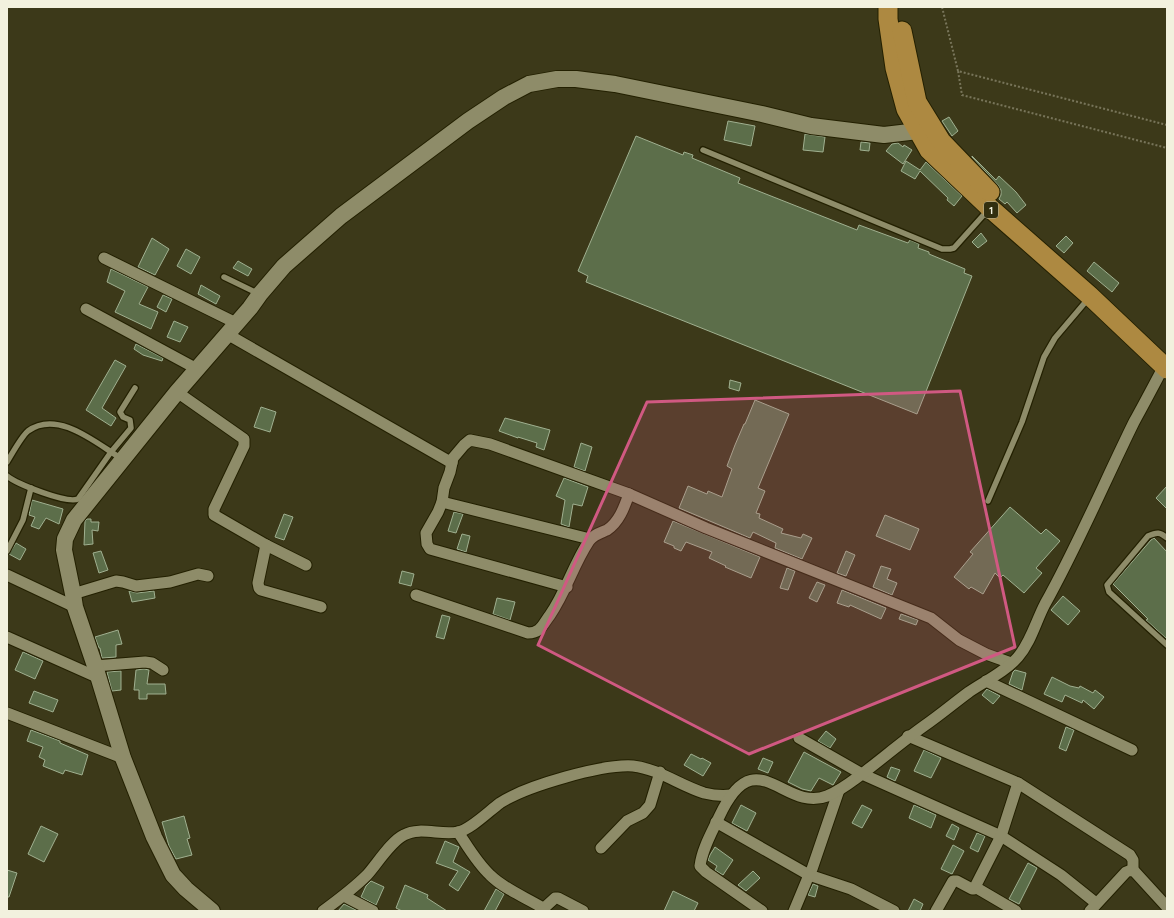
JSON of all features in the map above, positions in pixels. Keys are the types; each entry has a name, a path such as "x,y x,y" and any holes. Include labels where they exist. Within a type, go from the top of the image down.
{"highway":[{"name":"1","path":"888,7 888,19 895,68 912,105 941,141 987,189 1098,288 1166,363"},
{"name":"1","path":"895,7 899,19 907,61 912,105 918,131 929,150 990,208 1166,363"}],"main road":[{"path":"212,911 173,875 154,836 123,758 74,600 64,550 65,539 74,520 117,456 198,369 284,266 341,216 468,121 504,97 529,84 557,79 607,83 762,114 811,126 884,135 918,131"}],"street":[{"path":"104,258 231,329 452,463"},
{"path":"86,309 198,369"},
{"path":"762,911 701,868 700,860 716,822 731,795 746,781 754,779 762,780 810,798 826,796 839,790 862,774 908,736 1011,663 1018,656 1027,642 1072,553 1134,422 1166,363"},
{"path":"177,392 244,439 244,446 213,512 217,518 306,565"},
{"path":"567,587 430,549 427,544 426,533 442,502 444,488 453,458 466,442 470,440 490,444 629,494 713,531 931,618 959,640 986,654 1011,663"},
{"path":"416,595 520,630 534,633 539,630 557,605 567,587 580,556 590,539 607,530 615,523 620,516 629,494"},
{"path":"442,502 590,539"},
{"path":"266,545 258,583 259,588 261,590 321,607"},
{"path":"7,575 74,600 116,581 136,586 170,582 198,574 208,576"},
{"path":"7,637 97,672 145,662 152,663 163,670"},
{"path":"986,681 1132,750"},
{"path":"7,714 123,758"},
{"path":"908,736 1018,783 1130,855 1133,860 1133,870 1167,907"},
{"path":"799,738 862,774 1002,836 1061,875 1093,909 1126,872 1133,870"},
{"path":"323,911 344,896 367,874 404,834 416,832 458,832 475,823 501,803 531,788 590,771 634,766 660,772 704,793 713,795 731,795"},
{"path":"601,848 627,821 643,813 650,805 660,772"},
{"path":"975,887 1002,836 1018,783"},
{"path":"794,911 812,870 839,790"},
{"path":"716,822 809,875 851,889 894,911"},
{"path":"458,832 490,875 504,886 544,910 555,898 558,898 583,911"},
{"path":"936,911 953,881 957,881 972,889 975,887 1016,911"},
{"path":"344,896 373,911"}],"lane":[{"path":"703,150 942,249 954,248 990,208"},
{"path":"224,277 260,294"},
{"path":"988,501 1022,422 1044,357 1055,338 1090,296"},
{"path":"7,476 31,488 60,498 75,500 81,496 117,456 130,428 130,420 123,416 120,412 134,388"},
{"path":"7,462 27,432 34,428 57,424 66,426 81,433 117,456"},
{"path":"7,551 21,524 31,488"},
{"path":"1167,538 1158,532 1148,536 1107,585 1109,592 1167,645"}],"path":[{"path":"942,7 958,71 962,95 1167,148"},
{"path":"958,71 1167,125"}],"highlighted area":[{"path":"960,391 1015,647 749,754 538,645 647,402"}],"building":[{"path":"949,117 958,131 952,136 942,121"},
{"path":"728,121 755,126 751,146 724,140"},
{"path":"805,134 825,137 823,152 803,150"},
{"path":"636,136 683,155 684,152 693,155 692,158 740,178 738,183 857,230 859,225 908,243 910,240 919,244 918,248 929,252 929,254 965,269 964,273 972,276 917,414 586,282 588,276 578,271"},
{"path":"861,142 870,143 869,151 860,150"},
{"path":"898,143 903,147 904,145 912,150 903,164 886,151 892,144"},
{"path":"972,156 996,180 999,176 1016,192 1026,205 1017,213 1007,202 1005,204 999,199 1001,190 998,185"},
{"path":"906,161 920,170 926,162 962,196 954,206 947,200 948,198 920,171 915,179 901,171"},
{"path":"981,233 987,241 978,248 972,242"},
{"path":"1066,236 1073,243 1064,253 1056,246"},
{"path":"152,238 169,249 155,275 138,267"},
{"path":"186,249 200,257 191,274 177,266"},
{"path":"238,261 252,269 248,276 233,268"},
{"path":"1094,262 1119,283 1112,292 1087,271"},
{"path":"111,269 148,287 139,304 158,312 151,329 115,312 125,291 107,282"},
{"path":"201,285 220,296 216,304 198,294"},
{"path":"163,295 172,299 166,312 157,307"},
{"path":"174,321 188,327 180,342 167,337"},
{"path":"136,344 163,358 162,361 143,355 134,349"},
{"path":"115,360 126,366 102,408 116,418 111,426 86,410"},
{"path":"730,380 741,383 739,391 729,388"},
{"path":"755,400 789,414 758,488 765,491 756,513 760,514 759,518 783,529 781,533 801,538 803,534 812,538 802,559 775,548 776,543 753,532 750,538 679,508 688,486 707,494 708,491 722,497 732,469 727,466"},
{"path":"261,407 276,412 270,432 254,427"},
{"path":"505,418 550,430 544,450 536,447 537,443 499,431"},
{"path":"581,443 592,447 585,471 574,467"},
{"path":"564,478 588,487 582,506 573,504 569,527 561,524 565,500 556,496"},
{"path":"1167,486 1167,509 1156,498"},
{"path":"32,500 63,509 59,524 46,518 39,529 31,526 35,517 29,515"},
{"path":"1010,507 1041,534 1046,529 1060,541 1036,568 1042,573 1024,593 1003,575 1000,578 995,573 983,594 971,587 969,589 954,577 973,554 970,552"},
{"path":"454,512 463,514 456,533 448,531"},
{"path":"284,514 293,517 284,540 275,537"},
{"path":"885,515 919,529 910,550 876,536"},
{"path":"87,519 91,519 91,522 99,522 98,531 92,530 93,544 84,545 85,521"},
{"path":"673,521 760,557 751,578 725,567 726,566 709,558 712,552 686,542 681,551 664,542"},
{"path":"462,534 470,536 466,552 457,549"},
{"path":"1154,538 1167,552 1167,639 1146,620 1148,619 1113,584"},
{"path":"16,543 26,549 20,560 9,554"},
{"path":"101,551 108,570 99,573 93,553"},
{"path":"846,551 855,555 846,576 837,573"},
{"path":"881,566 891,569 887,579 897,583 892,595 873,587"},
{"path":"787,568 795,571 788,590 780,588"},
{"path":"402,571 414,574 411,586 399,583"},
{"path":"817,582 825,585 817,602 809,598"},
{"path":"842,590 886,608 881,619 850,605 849,607 837,603"},
{"path":"129,591 137,593 154,591 155,598 132,602"},
{"path":"1063,596 1080,611 1068,625 1051,610"},
{"path":"497,598 515,602 510,620 493,614"},
{"path":"901,614 918,620 916,625 899,619"},
{"path":"442,615 450,617 444,639 436,637"},
{"path":"118,630 122,644 116,645 116,657 102,658 100,648 95,637"},
{"path":"23,652 43,661 35,679 15,670"},
{"path":"136,670 149,670 147,684 165,684 166,694 147,694 147,699 139,699 139,690 134,690"},
{"path":"1015,670 1026,673 1022,690 1009,684"},
{"path":"121,671 121,690 112,691 107,672"},
{"path":"1052,677 1070,686 1079,688 1080,686 1093,693 1095,690 1104,697 1094,709 1083,700 1082,703 1065,695 1062,702 1044,694"},
{"path":"987,689 1000,696 993,704 982,695"},
{"path":"34,691 58,700 53,712 29,703"},
{"path":"1066,727 1074,730 1066,751 1059,748"},
{"path":"31,730 60,741 60,743 88,755 82,775 65,770 63,774 43,766 45,760 39,757 43,747 27,741"},
{"path":"826,731 836,739 830,748 818,741"},
{"path":"924,750 941,758 931,778 914,771"},
{"path":"804,752 841,772 833,785 819,778 811,791 802,789 788,782"},
{"path":"691,754 711,763 703,776 684,765"},
{"path":"763,758 773,762 768,773 758,769"},
{"path":"891,767 900,770 895,781 887,777"},
{"path":"741,805 756,813 747,831 732,823"},
{"path":"862,805 872,810 862,828 852,823"},
{"path":"914,805 936,815 931,828 909,818"},
{"path":"184,816 190,838 187,839 192,855 176,859 169,846 162,822"},
{"path":"952,824 959,828 954,840 946,836"},
{"path":"41,826 58,834 44,862 28,854"},
{"path":"977,833 985,836 978,852 970,848"},
{"path":"445,841 459,847 453,862 470,872 458,891 449,885 458,871 436,863"},
{"path":"953,845 964,851 952,874 941,869"},
{"path":"715,847 733,860 723,875 715,870 717,866 708,860"},
{"path":"1028,863 1037,868 1019,904 1009,899"},
{"path":"7,870 17,873 9,897 7,897"},
{"path":"753,871 760,878 746,891 738,885"},
{"path":"371,881 384,887 376,905 361,897 366,886"},
{"path":"813,884 818,886 815,897 808,895"},
{"path":"405,885 428,895 427,898 447,911 402,911 396,908"},
{"path":"496,889 504,894 495,911 484,911"},
{"path":"673,891 698,903 694,911 664,911"},
{"path":"914,899 923,904 920,911 908,911"},
{"path":"344,904 358,911 338,911"}]}
